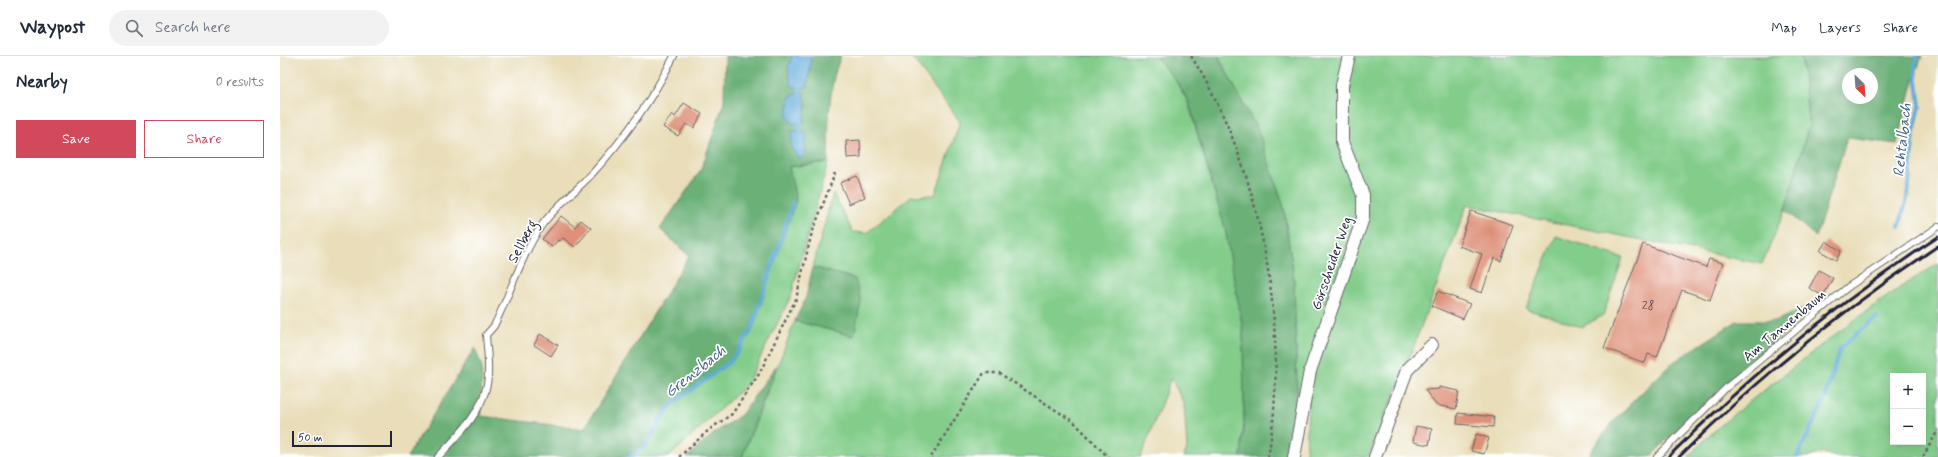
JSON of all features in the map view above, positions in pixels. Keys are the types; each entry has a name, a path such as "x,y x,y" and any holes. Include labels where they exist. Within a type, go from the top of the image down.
{"street":[{"name":"Görscheider Weg","path":"1294,457 1310,371 1363,218 1363,195 1342,142 1342,86 1349,56"},
{"path":"1376,457 1407,370 1432,345"}],"lane":[{"name":"Sellberg","path":"438,457 468,424 485,392 488,370 486,335 494,326 537,233 548,218 608,156 638,114 674,56"},
{"name":"Am Tannenbaum","path":"1657,457 1727,388 1848,287 1938,227"}],"path":[{"path":"1191,56 1216,102 1233,139 1254,202 1263,244 1274,318 1275,364 1268,457"},
{"path":"679,457 710,429 732,414 759,374 796,299 812,236 835,173"},
{"path":"931,457 984,373 999,373 1074,422 1108,457"},
{"path":"1923,457 1938,430"}],"green space":[{"path":"725,56 841,56 836,68 831,94 828,162 789,167 796,200 751,331 734,359 666,409 647,442 624,457 407,457 475,348 482,368 481,416 584,429 689,256 660,229 701,170 724,102"},
{"path":"911,56 1155,56 1174,78 1188,102 1225,228 1243,330 1244,422 1241,457 1184,457 1187,447 1184,404 1171,378 1141,457 742,457 795,321 854,336 855,279 813,267 833,193 853,232 867,233 911,196 935,195 960,122"},
{"path":"1155,56 1218,56 1258,131 1283,204 1294,278 1297,390 1285,457 1241,457 1244,422 1243,330 1225,228 1188,100 1174,78"},
{"path":"1218,56 1350,56 1355,60 1356,56 1801,56 1809,124 1785,210 1762,264 1467,205 1404,372 1368,457 1306,457 1308,400 1297,390 1294,278 1283,204 1258,131"},
{"path":"1801,56 1922,56 1915,76 1897,144 1847,138 1816,237 1785,210 1809,124"},
{"path":"828,162 791,296 747,384 669,457 624,457 647,441 666,409 734,359 751,331 796,200 788,167"},
{"path":"1556,236 1623,258 1603,315 1582,327 1526,309"},
{"path":"1938,264 1938,457 1836,457 1822,452 1810,457 1688,457 1698,446 1732,416 1857,318"},
{"path":"813,267 855,279 861,301 854,336 795,321 806,297"},
{"path":"1810,306 1796,323 1696,411 1650,457 1588,457 1595,445 1619,415 1672,363 1737,321 1776,321"},
{"path":"776,366 742,457 687,457 716,432 741,415"}],"water":[{"path":"792,56 811,56 807,87 799,88 791,86 788,68"},
{"path":"803,92 806,102 804,122 792,124 787,115 790,96"},
{"path":"792,131 800,131 806,134 805,155 800,159 791,148"}],"building":[{"path":"684,103 702,114 694,128 686,124 678,136 663,127 672,114 675,117"},
{"path":"860,140 861,157 847,158 846,141"},
{"path":"857,176 865,197 849,204 840,183"},
{"path":"1471,211 1513,225 1501,261 1494,258 1482,293 1470,289 1482,254 1459,246"},
{"path":"561,216 575,227 581,220 591,228 575,247 563,238 560,241 558,240 552,247 542,239"},
{"path":"1826,241 1841,251 1836,260 1820,251"},
{"path":"1643,244 1706,267 1709,259 1723,263 1710,300 1682,290 1657,357 1648,354 1645,363 1604,348"},
{"path":"1819,270 1833,278 1823,296 1809,288"},
{"path":"1438,291 1470,304 1463,319 1432,306"},
{"path":"540,334 558,345 551,356 534,345"},
{"path":"1439,387 1459,391 1456,409 1436,405 1425,390 1439,389"},
{"path":"1458,413 1494,417 1493,427 1457,424"},
{"path":"1416,426 1432,429 1429,445 1413,442"},
{"path":"1476,434 1489,438 1484,454 1471,451"}],"waterway":[{"name":"Rehtalbach","path":"1899,227 1908,195 1914,132 1920,106 1915,66 1917,56"},
{"name":"Grenzbach","path":"799,99 800,84"},
{"name":"Grenzbach","path":"800,120 800,135"},
{"name":"Grenzbach","path":"629,457 645,447 671,405 732,360 751,331 793,203"},
{"name":"Rehtalbach","path":"1797,457 1824,401 1840,348 1877,317"}],"railway":[{"path":"1668,457 1731,397 1797,340 1866,287 1938,237"},
{"path":"1679,457 1740,399 1803,345 1869,294 1938,246"}]}
